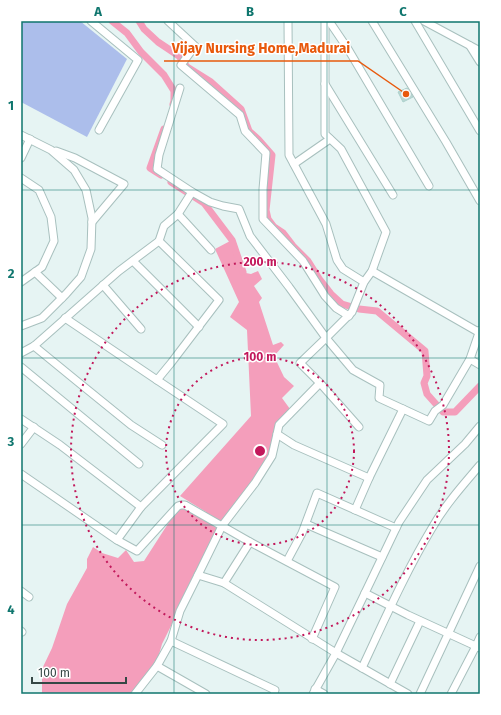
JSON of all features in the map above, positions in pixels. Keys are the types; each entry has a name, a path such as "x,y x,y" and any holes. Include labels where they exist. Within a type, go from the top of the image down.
{"street":[{"path":"91,21 138,60 99,130"},
{"path":"168,21 195,46 181,65 240,115 245,131 266,153 263,189 264,219 303,262 325,296 336,308 352,311"},
{"path":"288,21 289,156 326,224 337,260 343,269 364,282"},
{"path":"325,21 325,134 341,149 386,232 372,271 364,282 352,311 300,363 359,427"},
{"path":"329,21 348,49 429,186"},
{"path":"372,21 446,142 480,201"},
{"path":"415,21 480,132"},
{"path":"424,21 480,51"},
{"path":"468,44 480,62"},
{"path":"325,83 393,195"},
{"path":"180,88 159,155 157,169 191,194 210,202 239,209 250,236 326,338 353,370 380,385 379,398 429,422 435,411 443,405 470,359 480,331 372,271"},
{"path":"21,135 51,150 75,158 124,184 92,222"},
{"path":"21,158 30,139"},
{"path":"294,164 330,139"},
{"path":"21,326 42,318 62,298 81,277 91,249 92,218 86,190 74,170 51,150"},
{"path":"21,178 39,190 51,217 54,241 42,267 21,282"},
{"path":"21,353 34,346 103,285 159,241 164,226 178,214 191,194"},
{"path":"178,214 211,250"},
{"path":"157,380 171,364 219,300 159,241"},
{"path":"133,261 199,327"},
{"path":"35,272 62,298"},
{"path":"103,285 141,329"},
{"path":"65,318 223,424 141,507 117,540"},
{"path":"34,346 131,425 162,445"},
{"path":"470,359 480,365"},
{"path":"21,368 139,464"},
{"path":"135,694 157,666 171,641 180,611 221,525 255,483 272,456 279,425 320,383"},
{"path":"355,510 403,409"},
{"path":"21,419 60,445 141,507"},
{"path":"324,694 314,692 336,653 396,528 427,480 465,444 480,426"},
{"path":"21,444 34,428"},
{"path":"277,434 294,445 369,478"},
{"path":"362,668 391,606 432,527 480,465"},
{"path":"21,474 117,540 137,551 178,506 185,505 250,542 335,587 312,638"},
{"path":"287,561 306,524 317,493 396,528"},
{"path":"306,524 382,557"},
{"path":"224,583 250,542"},
{"path":"420,694 480,566"},
{"path":"198,575 224,583 336,653 408,694"},
{"path":"21,591 28,597"},
{"path":"365,593 420,621 478,647"},
{"path":"390,684 420,621"},
{"path":"451,694 478,647 480,637"},
{"path":"171,641 275,690 274,694"},
{"path":"157,666 206,694"}],"shaded area":[{"path":"21,21 80,21 127,59 87,137 21,102"},
{"path":"232,240 239,263 246,273 251,274 258,271 262,279 254,286 262,298 259,302 273,345 281,342 284,345 274,356 284,377 294,386 282,398 290,409 277,423 271,455 252,484 222,522 211,516 219,530 162,644 158,658 135,691 130,694 42,694 42,669 52,648 67,604 87,568 87,559 93,547 102,553 118,558 126,550 134,562 144,561 171,519 181,507 204,516 206,512 180,496 251,416 247,330 230,317 239,302 215,249"}],"building":[{"path":"407,88 413,97 403,102 398,92"}],"waterway":[{"path":"112,21 127,33 141,52 164,75 174,91 173,104"},
{"path":"139,21 144,29 158,42 179,56 187,67 211,82 241,109 249,131 272,155 266,210 268,219 274,227 283,233 308,261 331,294 342,304 359,309 377,311 425,351 427,376 424,383 427,394 443,412 455,412 480,386"},
{"path":"161,175 150,168 164,129"},
{"path":"171,182 204,203 232,240 243,272"}],"place":[{"name":"Vijay Nursing Home,Madurai","path":"406,94"}]}
